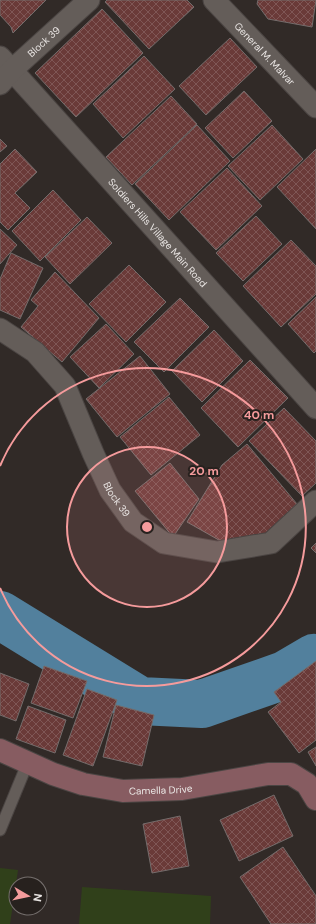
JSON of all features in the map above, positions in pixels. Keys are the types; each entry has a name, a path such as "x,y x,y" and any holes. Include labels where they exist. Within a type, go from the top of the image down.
{"street":[{"name":"Block 39","path":"4,70 89,0"},
{"name":"General M. Malvar","path":"214,0 316,104"},
{"name":"Soldiers Hills Village Main Road","path":"4,70 316,408"},
{"name":"Block 39","path":"0,329 35,352 65,386 93,454 110,490 133,522 164,543 217,552 271,543 316,501"},
{"name":"Camella Drive","path":"0,750 53,774 83,784 123,791 182,789 268,774 291,774 307,784 316,799"}],"lane":[{"path":"0,830 28,762"}],"green space":[{"path":"0,868 18,870 17,876 8,876 8,916 11,916 10,924 0,924"},
{"path":"82,887 211,896 210,924 79,924"}],"building":[{"path":"0,0 46,0 13,33 11,27 0,15"},
{"path":"107,0 187,0 194,7 149,49 105,2"},
{"path":"258,0 316,0 312,27 268,19 257,4"},
{"path":"102,9 143,53 76,117 35,73"},
{"path":"230,38 257,67 206,115 179,86"},
{"path":"144,56 175,89 123,138 93,104"},
{"path":"244,91 272,121 233,158 205,128"},
{"path":"171,96 197,124 132,185 106,157"},
{"path":"197,125 230,161 169,220 135,184"},
{"path":"272,125 303,159 260,200 228,166"},
{"path":"0,139 7,146 0,152"},
{"path":"15,149 37,172 15,193 30,208 8,230 0,222 0,164"},
{"path":"316,149 316,229 277,187"},
{"path":"227,168 262,206 216,250 180,212"},
{"path":"53,190 81,220 40,261 12,231"},
{"path":"256,216 282,244 243,281 216,253"},
{"path":"87,217 112,243 70,284 45,257"},
{"path":"0,229 17,245 0,264"},
{"path":"291,240 316,266 316,294 281,327 243,286"},
{"path":"11,253 43,268 20,319 0,310 0,279"},
{"path":"129,265 166,302 126,342 89,304"},
{"path":"55,272 99,318 62,362 21,327 38,306 31,300"},
{"path":"316,297 316,351 314,353 288,324"},
{"path":"180,298 209,327 164,372 134,342"},
{"path":"106,324 134,354 99,388 70,357"},
{"path":"214,330 243,361 202,402 172,371"},
{"path":"140,356 170,394 117,437 86,399"},
{"path":"250,360 288,398 238,447 201,408"},
{"path":"169,397 200,435 151,475 120,437"},
{"path":"284,408 316,441 316,483 302,496 249,441"},
{"path":"247,444 297,504 270,535 233,548 187,522 222,465"},
{"path":"170,463 199,499 173,537 135,491"},
{"path":"316,543 316,553 311,548"},
{"path":"316,661 316,740 299,753 268,712 281,702 274,692"},
{"path":"44,666 87,681 73,718 31,703"},
{"path":"0,673 29,684 16,721 0,715"},
{"path":"87,689 117,700 93,766 63,755"},
{"path":"116,705 154,715 142,766 103,757"},
{"path":"28,706 66,720 55,753 16,739"},
{"path":"316,747 316,766 308,752"},
{"path":"274,795 293,836 239,861 220,820"},
{"path":"180,816 189,866 152,873 143,824"},
{"path":"283,847 316,896 316,924 271,924 240,877"}],"waterway":[{"path":"0,615 140,701 202,704 285,675 314,658 316,659"}]}
